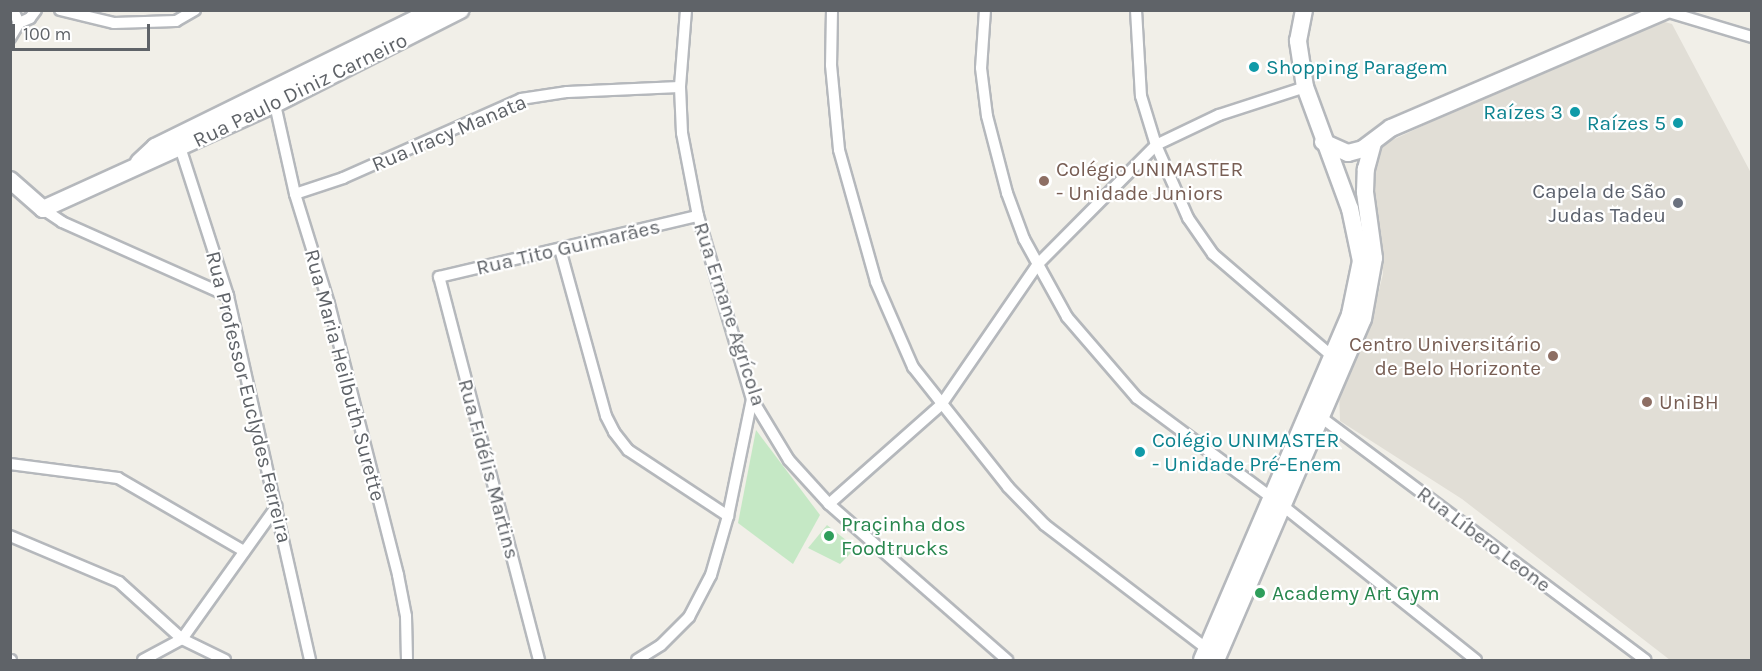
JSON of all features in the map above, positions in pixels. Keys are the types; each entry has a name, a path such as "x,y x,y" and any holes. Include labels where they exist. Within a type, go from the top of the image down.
{"main road":[{"name":"Rua Paulo Diniz Carneiro","path":"43,209 274,97 427,18 460,10"},
{"path":"1277,502 1322,418 1338,407 1326,390 1332,356 1350,314 1361,261 1350,209 1305,87 1298,40 1304,10"},
{"path":"1323,141 1348,153 1373,143 1391,128 1632,17 1665,11"},
{"path":"1214,657 1277,502 1326,390 1363,319 1371,289 1374,258 1365,192 1366,169 1373,143"},
{"path":"10,180 43,209"}],"street":[{"path":"13,10 19,23"},
{"path":"10,38 19,23 36,10"},
{"path":"60,10 114,23 176,21 195,10"},
{"name":"Rua Ernane Agrícola","path":"686,10 680,87 682,133 698,216 752,399 789,460 829,504 1007,660"},
{"path":"832,10 831,65 838,150 861,237 913,368 940,405 1008,487 1045,525 1214,657"},
{"path":"985,10 981,68 987,116 1006,194 1038,264 1067,317 1137,398 1277,502 1476,660"},
{"path":"1136,10 1141,96 1156,145 1188,218 1213,254 1332,356"},
{"path":"1665,11 1752,37"},
{"name":"Rua Iracy Manata","path":"295,194 343,178 521,99 680,87"},
{"path":"829,504 940,405 1038,264 1156,145 1219,115 1305,87"},
{"name":"Rua Maria Heilbuth Surette","path":"274,97 295,194 329,304 398,575 406,616 407,660"},
{"name":"Rua Professor Euclydes Ferreira","path":"178,143 228,296 310,660"},
{"path":"43,209 62,222 228,296"},
{"name":"Rua Tito Guimarães","path":"439,277 698,216"},
{"path":"560,249 606,416 615,432 628,450 728,516"},
{"name":"Rua Fidélis Martins","path":"439,277 539,660"},
{"path":"637,660 661,645 689,617 711,575 728,516 752,399"},
{"name":"Rua Líbero Leone","path":"1322,418 1646,660"},
{"path":"10,464 118,478 243,551"},
{"path":"143,660 182,639 277,506"},
{"path":"10,536 119,582 182,639 225,660"}],"shaded area":[{"name":"Centro Universitário de Belo Horizonte","path":"1661,21 1672,24 1751,173 1751,660 1670,660 1462,499 1340,421 1339,389 1371,322 1383,274 1371,173 1384,144 1535,73"}],"green space":[{"path":"756,430 820,515 793,564 738,523"},
{"name":"Praçinha dos Foodtrucks","path":"827,525 856,548 840,564 808,548"}],"place":[{"name":"Shopping Paragem","path":"1254,67"},
{"name":"Raízes 3","path":"1575,112"},
{"name":"Raízes 5","path":"1678,123"},
{"name":"Colégio UNIMASTER - Unidade Juniors","path":"1044,181"},
{"name":"Capela de São Judas Tadeu","path":"1678,203"},
{"name":"Centro Universitário de Belo Horizonte","path":"1553,356"},
{"name":"UniBH","path":"1647,402"},
{"name":"Colégio UNIMASTER - Unidade Pré-Enem","path":"1140,452"},
{"name":"Praçinha dos Foodtrucks","path":"829,536"},
{"name":"Academy Art Gym","path":"1260,593"}]}
